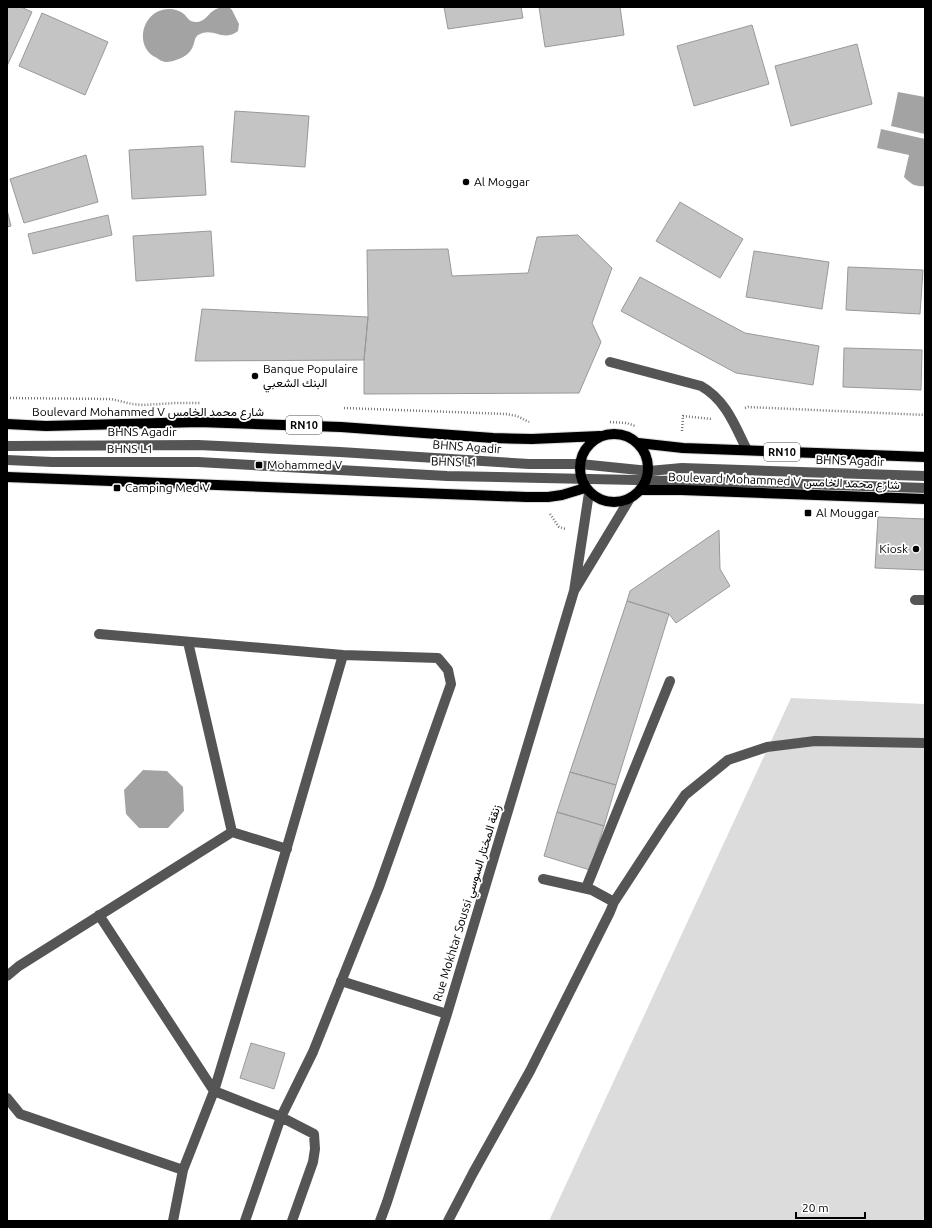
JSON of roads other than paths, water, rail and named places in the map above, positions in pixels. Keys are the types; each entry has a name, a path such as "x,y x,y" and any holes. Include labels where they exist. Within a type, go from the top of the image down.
{"main road":[{"name":"Boulevard Mohammed V شارع محمد الخامس","path":"7,424 46,426 199,422 341,427 493,438 532,439 600,436"},
{"name":"RN10","path":"600,436 613,434 627,436 638,443 682,448 925,457"},
{"path":"600,436 590,443 583,453 580,464 585,486 601,500 615,503 629,500 641,490 648,476 648,461 644,451 638,443"},
{"path":"7,477 526,497 548,497 562,495 585,486"},
{"name":"Boulevard Mohammed V شارع محمد الخامس","path":"641,490 681,490 925,499"}],"street":[{"path":"610,362 701,386 710,391 729,413 747,450"},
{"name":"BHNS Agadir","path":"7,446 198,444 529,464 580,464 648,476 682,468 925,476"},
{"name":"BHNS L1","path":"7,460 52,462 198,462 447,476 585,486 648,476 925,488"},
{"path":"574,591 583,536 585,486"},
{"path":"574,591 629,500"},
{"name":"Rue Mokhtar Soussi زنقة المختار السوسي","path":"380,1221 447,1014 574,591"},
{"path":"99,634 343,655 438,658 448,670 451,684 380,887 313,1052 281,1117 245,1221"},
{"path":"188,642 232,832"},
{"path":"173,1221 184,1170 214,1091 287,849 343,655"},
{"path":"586,888 670,681"},
{"path":"448,1221 530,1071 614,902 685,795 728,760 767,747 815,741 925,742"},
{"path":"7,976 19,966 232,832 287,849"},
{"path":"543,879 586,888 614,902"},
{"path":"99,915 214,1091 281,1117 314,1134 315,1149 313,1162 292,1221"},
{"path":"341,981 447,1014"},
{"path":"7,1098 20,1114 184,1170"}],"place":[{"name":"Al Moggar","path":"466,182"},
{"name":"Banque Populaire البنك الشعبي","path":"255,376"},
{"name":"Mohammed V","path":"259,465"},
{"name":"Camping Med V","path":"117,488"},
{"name":"Al Mouggar","path":"808,513"},
{"name":"Kiosk","path":"916,549"}]}
